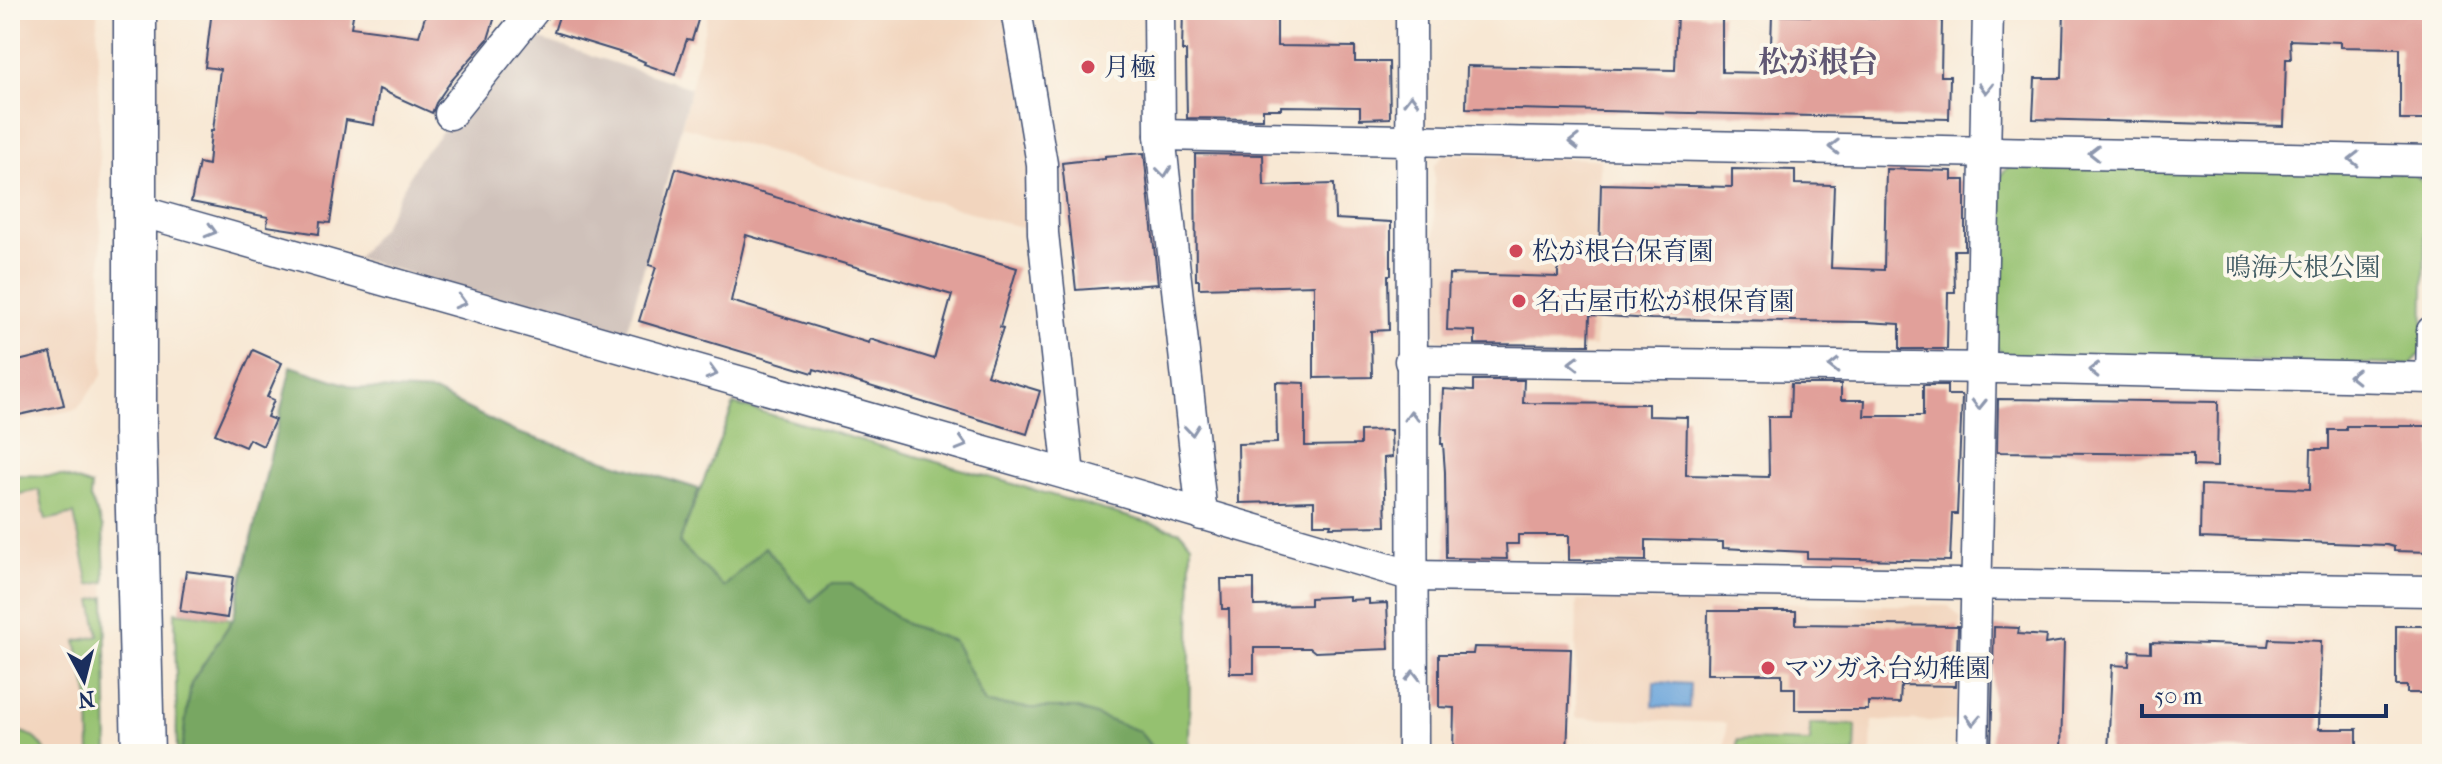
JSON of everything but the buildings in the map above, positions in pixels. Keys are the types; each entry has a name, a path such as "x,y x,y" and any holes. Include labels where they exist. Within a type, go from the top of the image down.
{"street":[{"path":"135,10 135,430 143,754"},
{"path":"450,114 534,10"},
{"path":"1016,10 1042,164 1043,233 1069,475"},
{"path":"1159,10 1160,135 1202,515"},
{"path":"1411,10 1413,754"},
{"path":"1973,754 1988,10"},
{"path":"1160,135 2432,161"},
{"path":"136,210 1413,576 2432,591"},
{"path":"1410,361 1979,368 2431,378 2432,331"}],"shaded area":[{"path":"10,10 97,10 103,374 77,409 10,424"},
{"path":"709,10 1009,10 1036,164 1033,231 682,126"},
{"path":"525,34 691,88 626,336 356,258 383,226 418,160"},
{"name":"松が根台保育園","path":"1444,154 1600,159 1595,347 1446,345 1435,336 1434,166"},
{"path":"10,475 63,476 91,486 90,498 103,528 108,754 10,754"},
{"name":"マツガネ台幼稚園","path":"1577,600 1949,606 1961,619 1958,721 1872,721 1871,754 1725,754 1726,723 1575,718"}],"green space":[{"name":"鳴海大根公園","path":"2010,165 2414,173 2426,186 2423,351 2410,365 2004,356 1996,346 1998,178"},
{"path":"291,366 358,388 434,392 515,432 699,489 679,543 724,587 765,547 811,601 833,583 850,583 906,624 954,641 985,703 1030,708 1076,708 1139,731 1157,754 181,754 191,683 233,619"},
{"path":"734,404 1181,532 1191,544 1189,754 1157,754 1139,731 1030,708 985,703 954,642 906,624 850,583 833,583 811,601 724,588 679,543"},
{"path":"10,475 63,476 91,486 90,498 103,528 105,582 89,585 74,514 46,520 39,490 10,496"},
{"path":"105,597 108,754 90,754 89,698 76,641 99,636 92,600"},
{"path":"175,612 233,619 191,683 181,754 177,754"},
{"path":"1810,724 1856,725 1855,754 1737,754 1737,740 1810,742"},
{"path":"10,731 33,736 47,754 10,754"}],"water":[{"path":"1654,682 1690,684 1689,708 1653,706"}],"place":[{"name":"月極","path":"1088,67"},
{"name":"松が根台保育園","path":"1516,251"},
{"name":"名古屋市松が根保育園","path":"1519,301"},
{"name":"マツガネ台幼稚園","path":"1768,668"}],"district":[{"name":"松が根台","path":"1818,62"}]}
